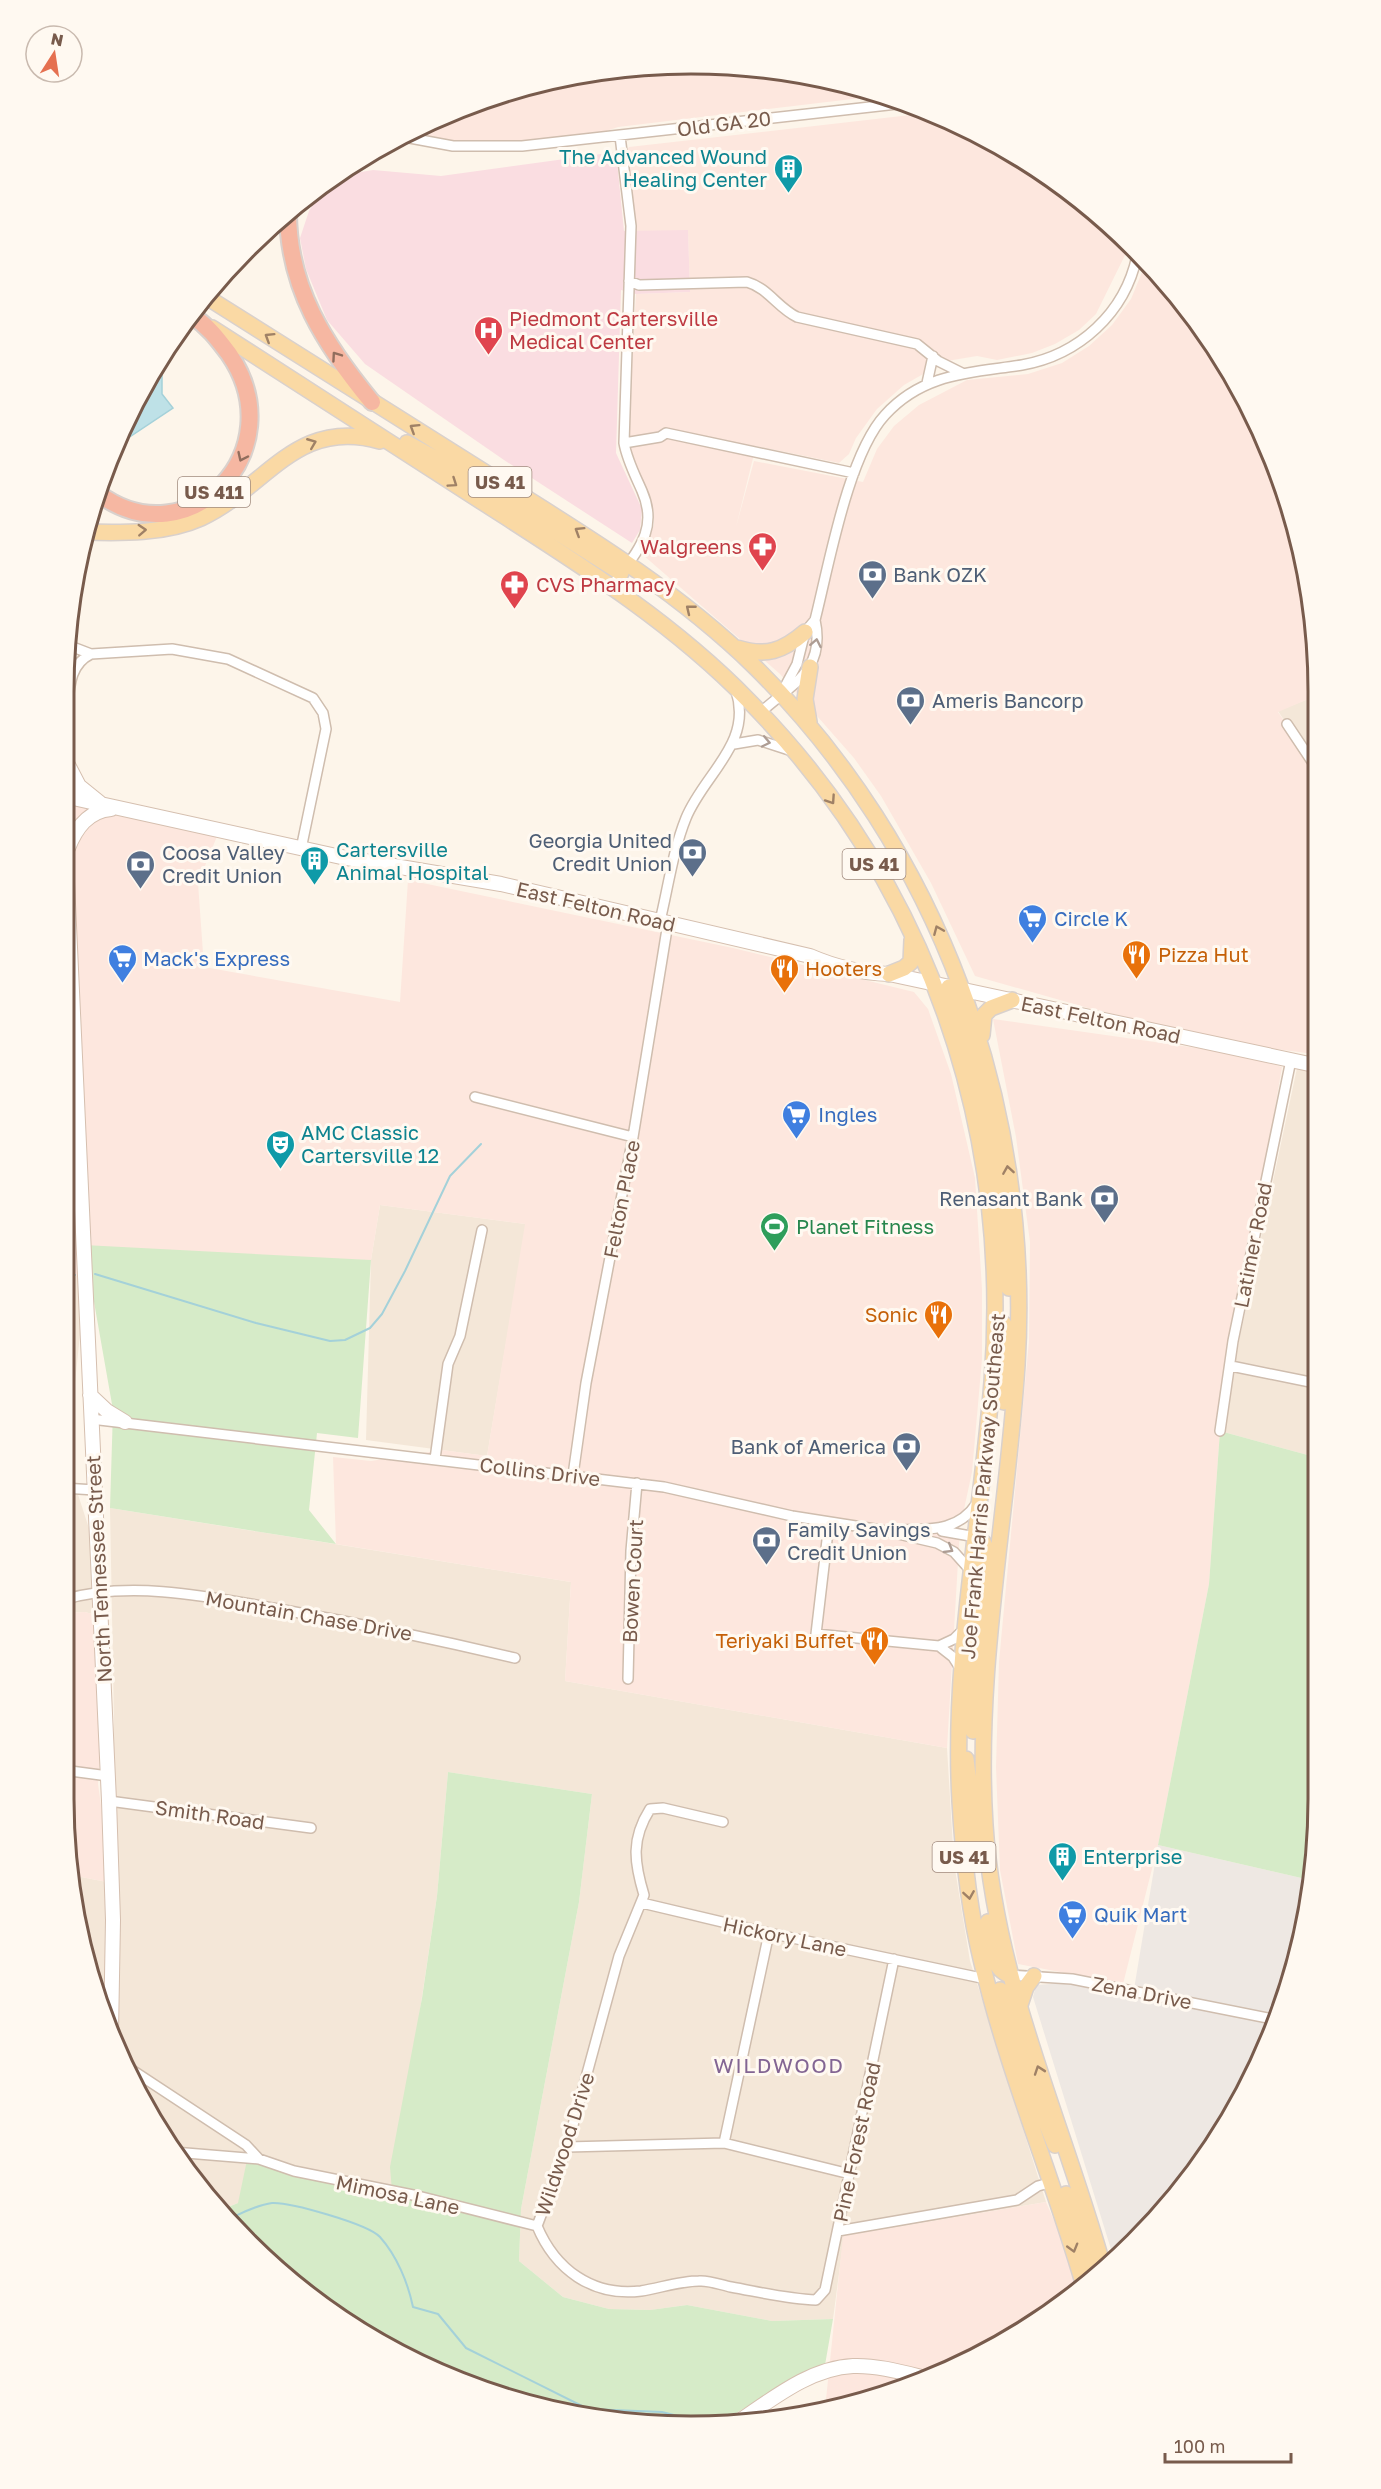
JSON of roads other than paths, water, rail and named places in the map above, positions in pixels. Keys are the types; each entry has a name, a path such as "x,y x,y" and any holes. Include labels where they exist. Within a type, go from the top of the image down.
{"highway":[{"path":"289,223 292,258 307,306 330,347 372,402"},
{"name":"Joe Frank Harris Parkway Southeast","path":"198,319 208,325"},
{"name":"US 411","path":"105,497 129,509 151,513 170,512 207,498 235,471 248,444 250,404 240,371 208,325"}],"main road":[{"name":"Joe Frank Harris Parkway Southeast","path":"213,301 372,402 620,573 734,647 811,728 862,795 896,846 927,904 949,987 965,1076 978,1131 987,1187 995,1278 994,1351 962,1674 959,1732 960,1798 967,1879 986,1980 1053,2182 1081,2276"},
{"name":"Joe Frank Harris Parkway Southeast","path":"208,325 399,447 620,573 671,630 760,712 822,787 878,870 912,931 949,987 982,1047 995,1100 1010,1180 1018,1258 1018,1332 1001,1532 986,1671 983,1777 989,1869 1010,1975 1019,2008 1082,2195 1100,2259"},
{"path":"370,429 413,445 476,480 620,573"},
{"path":"94,534 158,529 190,522 224,504 293,451 329,436 357,436 399,447"},
{"path":"734,647 758,654 776,651 791,644 810,626"},
{"path":"810,668 805,699 811,728"},
{"path":"74,777 79,786 110,807"},
{"name":"East Felton Road","path":"74,798 301,849 501,884 810,956 826,954 865,963 889,974 1308,1064"},
{"path":"74,839 84,821 110,807"},
{"path":"889,974 904,968 911,962 912,931"},
{"path":"949,987 988,1126 1000,1195 1013,1329 1018,1332"},
{"path":"982,1047 984,1015 991,1008 1012,1000"},
{"name":"North Tennessee Street","path":"74,1073 81,1162 109,1801 113,1920 111,2012"},
{"path":"995,1278 1003,1301 1005,1362 992,1523 994,1529 1001,1532"},
{"path":"90,1395 114,1416 125,1422"},
{"path":"976,1537 984,1542 986,1550 972,1700 974,1754 983,1777"},
{"path":"959,1732 968,1766 980,1876 996,1965 1010,1975"},
{"path":"1019,2008 1026,1987 1034,1976"},
{"path":"986,1980 999,1986 1029,2081 1063,2165 1075,2189 1082,2195"},
{"path":"1042,2152 1064,2189 1091,2267"},
{"path":"754,2412 806,2378 834,2368 873,2367 911,2375"}],"street":[{"name":"Old GA 20","path":"414,139 453,146 498,147 620,136 886,105"},
{"path":"620,136 631,226 624,443 628,461 650,514 644,539 620,573"},
{"path":"781,694 796,664 810,626 863,448 884,416 902,399 927,383 962,373 1037,361 1059,354 1082,340 1116,307 1129,283 1135,263"},
{"path":"629,281 639,285 747,282 759,287 797,317 908,341 924,347 933,356 962,373"},
{"path":"927,383 933,356"},
{"path":"624,443 660,437 666,433 854,473"},
{"path":"760,712 801,680 810,668 818,635 810,626"},
{"path":"75,648 91,654 172,649 209,655 248,667 313,698 323,713 326,729 301,849"},
{"path":"75,667 78,662 91,654"},
{"path":"735,687 741,716 734,744 758,740 771,742 796,754"},
{"path":"1287,724 1308,755"},
{"name":"Felton Place","path":"573,1475 586,1383 633,1137 664,922 685,819 734,744"},
{"name":"Latimer Road","path":"1220,1431 1256,1220 1291,1060"},
{"path":"475,1097 633,1137"},
{"path":"74,1162 81,1162"},
{"path":"435,1458 448,1364 460,1336 482,1230"},
{"path":"1231,1366 1308,1382"},
{"name":"Collins Drive","path":"91,1419 637,1483 829,1523 881,1530 943,1545 954,1552 972,1572"},
{"name":"Bowen Court","path":"628,1679 631,1551 637,1483"},
{"path":"74,1489 95,1490"},
{"path":"881,1530 949,1527 962,1521 980,1497"},
{"path":"829,1523 816,1634 939,1646 954,1639 967,1625"},
{"path":"931,1529 976,1537"},
{"name":"Mountain Chase Drive","path":"74,1598 99,1593 177,1592 200,1595 426,1636 515,1658"},
{"path":"939,1646 953,1657 962,1674"},
{"path":"74,1771 108,1776"},
{"name":"Smith Road","path":"109,1801 311,1828"},
{"path":"642,1903 644,1895 634,1852 639,1829 650,1809 663,1808 723,1822"},
{"name":"Hickory Lane","path":"642,1903 769,1934 986,1980"},
{"name":"Wildwood Drive","path":"642,1903 619,1956 567,2147 537,2226 550,2253 561,2265 573,2276 604,2289 639,2291 700,2281 795,2299"},
{"path":"724,2143 769,1934"},
{"name":"Pine Forest Road","path":"795,2299 816,2300 825,2290 894,1959"},
{"name":"Zena Drive","path":"1010,1975 1091,1982 1267,2018"},
{"name":"Mimosa Lane","path":"139,2074 240,2141 259,2159"},
{"path":"567,2147 724,2143 850,2174"},
{"name":"Mimosa Lane","path":"186,2153 242,2160 259,2159 294,2171 418,2196 537,2226"},
{"path":"838,2231 1017,2200 1038,2186 1053,2182"}],"water":[{"path":"161,374 162,394 173,408 127,438"}],"waterway":[{"path":"95,1274 256,1323 330,1341 345,1340 370,1328 382,1314 450,1176 481,1144"},
{"path":"236,2216 266,2204 281,2204 345,2220 373,2232 380,2237 397,2261 413,2307 438,2314 466,2348 581,2406"},
{"path":"609,2410 662,2412 675,2415"}],"place":[{"name":"The Advanced Wound Healing Center","path":"788,194"},
{"name":"Piedmont Cartersville Medical Center","path":"488,356"},
{"name":"Walgreens","path":"763,572"},
{"name":"Bank OZK","path":"872,600"},
{"name":"CVS Pharmacy","path":"515,610"},
{"name":"Ameris Bancorp","path":"911,726"},
{"name":"Georgia United Credit Union","path":"693,878"},
{"name":"Cartersville Animal Hospital","path":"315,886"},
{"name":"Coosa Valley Credit Union","path":"141,890"},
{"name":"Circle K","path":"1033,944"},
{"name":"Pizza Hut","path":"1137,980"},
{"name":"Mack's Express","path":"122,984"},
{"name":"Hooters","path":"784,994"},
{"name":"Ingles","path":"797,1140"},
{"name":"AMC Classic Cartersville 12","path":"280,1170"},
{"name":"Renasant Bank","path":"1104,1224"},
{"name":"Planet Fitness","path":"775,1252"},
{"name":"Sonic","path":"939,1340"},
{"name":"Bank of America","path":"907,1472"},
{"name":"Family Savings Credit Union","path":"766,1566"},
{"name":"Teriyaki Buffet","path":"875,1666"},
{"name":"Enterprise","path":"1062,1882"},
{"name":"Quik Mart","path":"1073,1940"}],"district":[{"name":"WILDWOOD","path":"779,2065"}]}
